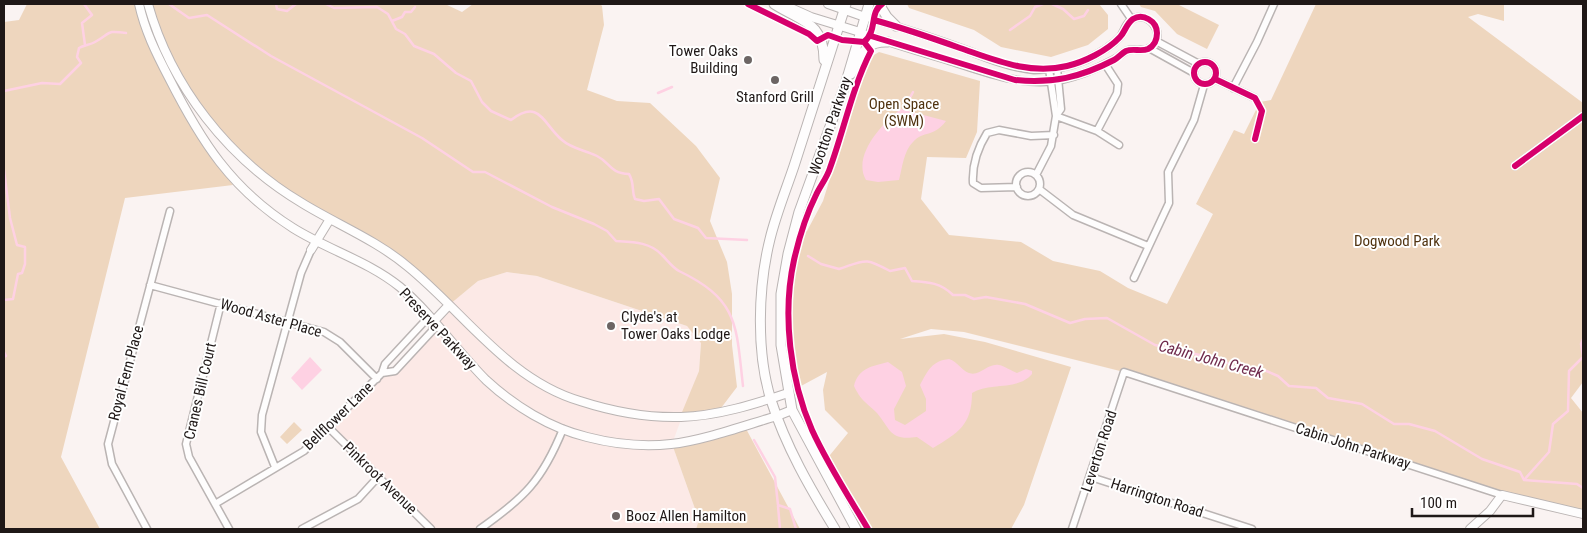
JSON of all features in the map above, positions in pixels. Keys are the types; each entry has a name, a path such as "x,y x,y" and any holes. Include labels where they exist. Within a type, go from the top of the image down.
{"main road":[{"path":"774,4 806,23 819,34 824,45 824,67"},
{"name":"Wootton Parkway","path":"856,529 792,410 781,345 780,294 799,212 845,85 869,4"},
{"path":"879,4 896,26"},
{"name":"Wootton Parkway","path":"835,529 807,484 770,399 765,372 760,321 762,287 770,239 824,67 845,7"},
{"path":"845,85 868,46 875,42 888,42"}],"street":[{"name":"Preserve Parkway","path":"140,4 149,38 206,146 246,192 277,217 316,241 375,270 399,287 434,321 486,380 530,413 563,429 608,442 672,444 777,416 792,410"},
{"name":"Preserve Parkway","path":"148,4 166,54 181,83 200,111 233,150 300,202 406,265 488,343 520,370 546,386 580,401 625,412 680,417 718,412 788,393"},
{"path":"782,4 888,42 1016,80 1058,81 1080,76 1126,51 1149,48 1194,72"},
{"path":"828,4 845,7 865,17 989,59 1033,70 1057,68 1085,60 1118,39 1132,20 1142,17 1152,21 1157,30 1156,41 1149,48"},
{"path":"1121,4 1132,20"},
{"path":"1233,88 1257,42 1272,4"},
{"path":"1156,41 1199,64 1207,62 1214,66 1216,70 1215,79"},
{"path":"1097,131 1117,93 1118,84 1105,64"},
{"path":"1199,64 1194,72 1196,80 1204,84"},
{"path":"1056,116 1061,108 1057,68"},
{"path":"1036,175 1042,168 1054,136 1056,116 1049,81 1049,69"},
{"path":"1215,79 1255,98"},
{"path":"1204,84 1215,79"},
{"path":"1134,278 1169,203 1168,172 1194,120 1204,84"},
{"path":"190,117 200,111"},
{"path":"1056,116 1097,131 1119,145"},
{"path":"1515,166 1583,116"},
{"path":"1017,187 981,188 973,183 972,169 980,144 987,133 999,130 1031,136 1054,136"},
{"path":"1028,172 1036,175 1040,184 1038,189 1028,195 1021,193 1017,187 1018,178 1021,174 1028,172"},
{"path":"1038,189 1073,215 1148,246"},
{"name":"Royal Fern Place","path":"147,529 112,464 108,444 170,211"},
{"path":"275,467 261,432 262,415 300,273 316,241 330,219"},
{"name":"Wood Aster Place","path":"150,285 324,332 340,342 377,379"},
{"name":"Cranes Bill Court","path":"221,303 186,444 189,457 229,529"},
{"path":"434,321 448,305"},
{"name":"Bellflower Lane","path":"215,504 304,451 377,379 386,364 424,322 434,321 432,331 395,371 382,373"},
{"name":"Leverton Road","path":"1072,529 1091,477 1124,372"},
{"name":"Cabin John Parkway","path":"1124,372 1502,495 1583,514"},
{"name":"Pinkroot Avenue","path":"328,427 431,529"},
{"path":"480,529 526,495 555,450 563,429"},
{"path":"302,529 358,499 379,476"},
{"name":"Harrington Road","path":"1091,477 1252,529"},
{"path":"1470,529 1490,511 1502,495"}],"shaded area":[{"path":"901,109 946,121 937,130 917,138 910,145 899,180 878,182 866,180 863,171 863,161 866,151 878,131"},
{"path":"507,272 537,276 687,326 701,342 699,371 672,444 699,520 696,529 431,529 328,427 382,373 395,371 432,331 449,305 478,281"},
{"path":"310,357 322,370 302,390 291,378"},
{"path":"949,359 966,372 973,374 995,365 1017,373 1026,369 1032,371 1032,374 1019,383 987,388 972,393 969,413 962,427 950,438 933,448 917,437 901,437 892,433 877,413 861,398 854,386 859,375 877,365 888,362 902,372 906,386 894,409 895,420 905,425 926,411 926,399 920,385 928,371 934,364"}],"green space":[{"path":"27,4 139,4 143,23 206,146 233,185 125,198 61,457 100,529 4,529 4,22 19,20"},
{"path":"148,4 445,4 462,12 473,4 600,4 602,6 604,25 587,90 617,101 650,103 696,146 720,178 710,221 727,262 732,294 732,345 737,387 718,412 680,417 699,371 701,343 687,326 537,276 507,272 478,281 449,305 406,265 300,202 233,150 181,83"},
{"path":"907,4 1099,4 1108,15 1108,29 1088,45 1051,57 1001,47 974,30 909,8"},
{"path":"1139,4 1177,4 1219,25 1207,49 1177,34 1155,11 1141,7"},
{"path":"1316,4 1504,4 1504,21 1478,14 1468,17 1583,103 1583,382 1571,398 1583,413 1583,514 1512,496 1124,372 964,332 931,329 900,339 944,334 985,342 1071,367 1024,505 1011,529 856,529 821,466 848,433 825,410 823,390 827,372 788,393 781,294 794,230 807,231 823,201 867,59 879,52 980,81 977,132 966,158 927,157 921,199 949,235 1021,242 1053,261 1100,271 1128,288 1167,304 1213,214 1196,204 1234,130 1244,134 1260,102 1271,100"},
{"path":"294,422 302,430 287,444 280,437"},
{"path":"744,425 800,529 696,529 699,520 672,444"}],"waterway":[{"path":"84,4 92,15 82,23 85,45"},
{"path":"169,4 189,18 207,15 271,56 422,138 473,172 485,172 552,207 594,224 607,231 616,241 641,243 652,247 675,268 699,282 724,304 731,316 735,330 743,386"},
{"name":"Cabin John Creek","path":"276,4 277,9 287,11 296,4"},
{"name":"Cabin John Creek","path":"326,4 334,8 377,7 388,14 396,29 405,34 414,46 434,54 456,73 471,81 482,102 491,111 511,120 521,114 535,112 566,143 597,156 618,172 629,174 635,199 644,201 659,199 674,219 698,228 706,238 747,240"},
{"path":"1010,30 1030,16 1035,7 1043,4"},
{"path":"1052,4 1063,9 1074,19 1084,16 1088,10"},
{"path":"392,21 402,17 405,12 411,12 415,7"},
{"name":"Cabin John Creek","path":"4,91 42,83 60,84 81,63 77,57 79,48 93,43 112,32 126,33"},
{"path":"658,93 672,87"},
{"path":"906,111 905,107 913,92"},
{"path":"4,170 10,218 17,245 25,247 25,264 22,273 18,274 13,299 4,300"},
{"name":"Cabin John Creek","path":"808,256 821,264 839,269 865,261 890,271 905,268 912,281 934,284 944,288 953,295 965,295 974,299 986,297 1025,304 1070,323 1085,319 1107,318 1155,345 1222,360 1241,370 1264,370 1278,376 1289,386 1316,388 1328,398 1362,404 1394,424 1409,424 1435,431 1482,459 1520,472 1524,480 1577,484 1583,488"},
{"path":"1583,339 1581,344 1583,356"},
{"path":"4,352 6,356 4,357"},
{"path":"1524,480 1549,452 1553,424 1568,411 1569,371 1583,357"},
{"path":"754,440 775,477 778,505 790,509 796,529"},
{"path":"778,506 780,529"}],"cycle path":[{"path":"748,4 809,34 817,41 828,35 842,40 864,42"},
{"path":"868,529 825,456 804,411 793,368 790,346 789,302 790,281 801,235 812,203 827,175 835,154 853,94 871,51 864,42 871,32 876,12 882,4"},
{"path":"871,36 1015,80 1041,81 1078,75 1102,66 1126,51 1148,49 1155,42 1157,33 1155,25 1149,19 1137,17 1131,21 1115,42 1095,55 1067,66 1039,69 1012,65 874,20"},
{"path":"1205,62 1213,65 1216,73 1213,81 1205,84 1197,81 1194,73 1197,65 1205,62"},
{"path":"1215,79 1255,98 1262,111 1255,139"},
{"path":"1515,166 1583,116"}],"place":[{"name":"Tower Oaks Building","path":"748,60"},
{"name":"Stanford Grill","path":"775,80"},
{"name":"Clyde's at Tower Oaks Lodge","path":"611,326"},
{"name":"Booz Allen Hamilton","path":"616,516"}],"park label":[{"name":"Open Space (SWM)","path":"904,112"},
{"name":"Dogwood Park","path":"1397,241"}]}
